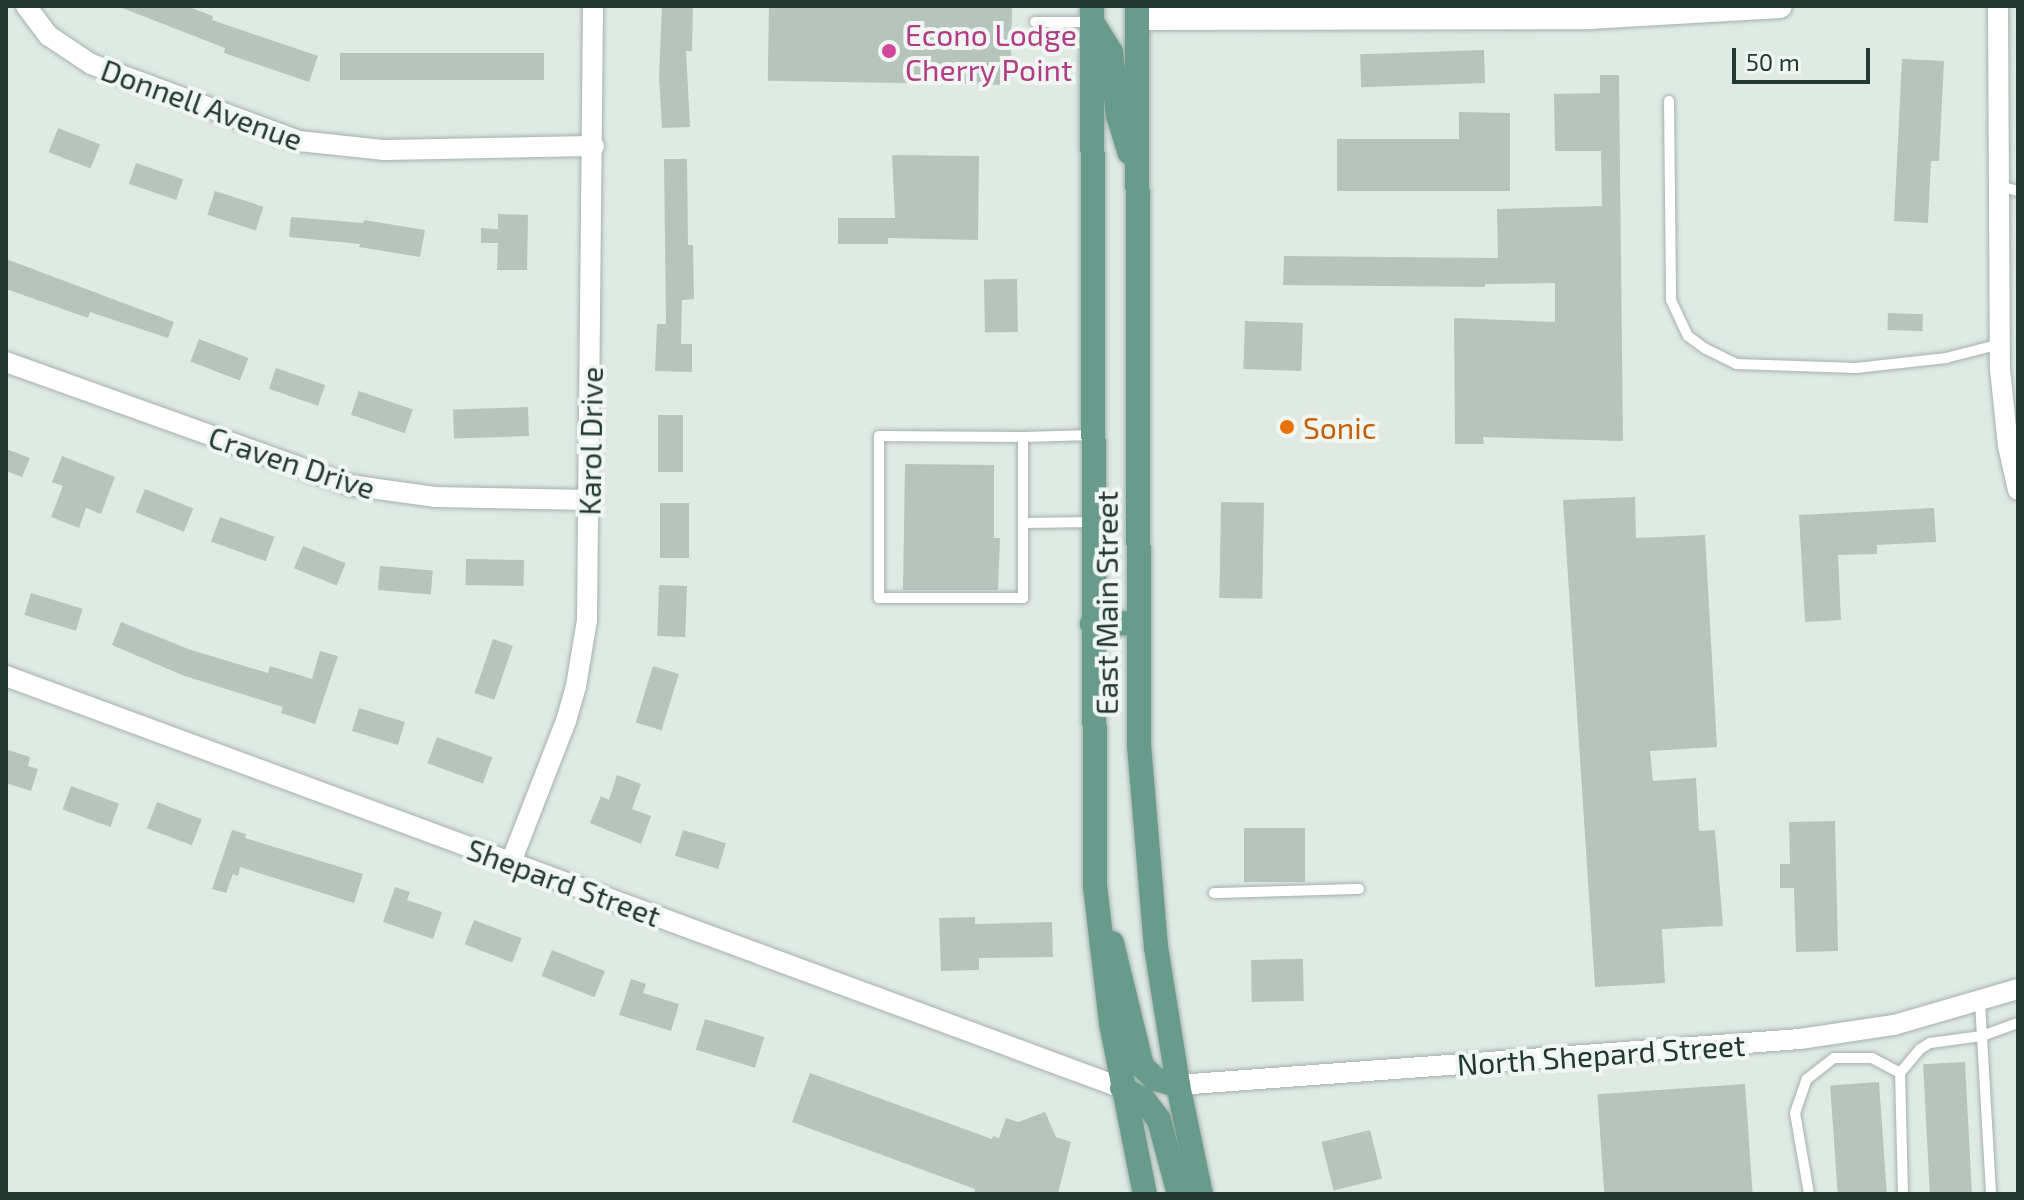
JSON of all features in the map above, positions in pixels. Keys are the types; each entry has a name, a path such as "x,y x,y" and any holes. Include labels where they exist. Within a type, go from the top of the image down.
{"main road":[{"name":"East Main Street","path":"1133,10 1137,177 1139,745 1149,881 1178,1085 1201,1194"},
{"name":"East Main Street","path":"1092,14 1095,886 1101,953 1122,1088 1145,1194"},
{"path":"1092,14 1111,53 1118,115 1137,177"},
{"path":"1092,624 1137,623"},
{"path":"1095,886 1125,987 1142,1066 1155,1079 1178,1085"},
{"path":"1122,1088 1144,1100 1159,1120 1179,1194"}],"street":[{"name":"Donnell Avenue","path":"26,6 49,36 91,64 299,141 383,150 594,146"},
{"name":"Karol Drive","path":"511,862 576,686 587,620 593,6"},
{"path":"1133,10 1641,16 1780,6"},
{"path":"1998,6 2008,188 2000,344 2018,490"},
{"name":"Craven Drive","path":"6,362 349,485 434,497 590,500"},
{"name":"Shepard Street","path":"6,676 1122,1088"},
{"name":"North Shepard Street","path":"1178,1085 1832,1035 1894,1025 2017,991"}],"lane":[{"path":"1035,22 1092,14"},
{"path":"1669,101 1671,300 1688,336 1737,364 1856,368 1946,358 2000,344"},
{"path":"1023,437 1023,598 879,598 879,436 1092,435"},
{"path":"1023,523 1092,522"},
{"path":"1214,893 1359,889"},
{"path":"1980,1002 1991,1194"},
{"path":"1903,1194 1900,1073 1920,1049 1930,1043 1982,1036 2018,1023"},
{"path":"1832,1035 1834,1058"},
{"path":"1809,1194 1795,1113 1807,1079 1834,1058 1872,1058 1900,1073"}],"building":[{"path":"117,6 186,6 213,16 212,20 318,56 309,82 224,53 225,48"},
{"path":"662,6 693,6 692,51 686,51 690,127 662,128 659,76"},
{"name":"Econo Lodge Cherry Point","path":"769,6 1012,8 1011,85 768,81"},
{"path":"1484,50 1485,83 1361,87 1360,54"},
{"path":"340,53 544,53 544,80 340,80"},
{"path":"1902,59 1944,61 1939,161 1931,161 1928,223 1894,221"},
{"path":"1600,75 1619,75 1623,441 1483,437 1484,444 1455,444 1454,318 1555,322 1555,283 1485,284 1485,287 1283,285 1284,256 1498,258 1497,209 1602,206 1601,151 1555,151 1554,94 1600,93"},
{"path":"1459,112 1510,113 1510,191 1337,191 1337,139 1459,139"},
{"path":"58,128 100,144 91,168 49,152"},
{"path":"892,155 979,156 978,240 888,238 888,244 838,244 838,218 895,218"},
{"path":"664,159 687,159 688,245 693,245 694,299 682,300 681,344 692,344 692,372 655,371 657,324 666,324"},
{"path":"136,163 183,179 176,200 129,184"},
{"path":"215,191 264,207 256,231 207,215"},
{"path":"498,214 528,215 527,270 497,270 498,243 481,243 481,228 498,229"},
{"path":"291,217 363,223 364,220 425,230 420,257 359,247 360,244 289,237"},
{"path":"6,259 174,322 168,338 90,312 88,318 6,289"},
{"path":"1017,279 1018,332 985,333 984,280"},
{"path":"1888,313 1923,314 1922,331 1887,330"},
{"path":"1245,321 1303,323 1301,371 1243,369"},
{"path":"199,339 248,358 240,380 190,361"},
{"path":"276,368 325,385 318,406 269,389"},
{"path":"359,391 413,410 405,433 351,415"},
{"path":"528,407 529,436 454,439 453,410"},
{"path":"658,415 683,415 683,472 658,472"},
{"path":"6,449 30,458 22,477 6,471"},
{"path":"62,456 115,477 101,514 86,508 79,528 51,517 63,486 52,482"},
{"path":"905,464 994,465 994,538 1000,538 998,590 903,590"},
{"path":"145,489 193,508 184,532 136,512"},
{"path":"1635,497 1636,538 1705,535 1717,747 1650,751 1653,781 1696,778 1699,831 1715,830 1723,926 1662,929 1665,983 1595,987 1563,500"},
{"path":"1221,502 1264,503 1262,599 1219,598"},
{"path":"660,503 689,503 689,558 660,558"},
{"path":"1934,508 1936,542 1877,545 1877,554 1838,555 1841,620 1805,622 1799,515"},
{"path":"220,517 275,537 266,561 211,541"},
{"path":"303,546 346,563 337,585 294,568"},
{"path":"466,559 524,560 524,586 466,585"},
{"path":"380,566 433,571 431,595 378,590"},
{"path":"659,585 687,586 685,637 657,636"},
{"path":"31,593 83,609 76,631 24,615"},
{"path":"121,622 191,650 268,673 270,666 312,679 320,651 338,656 315,724 281,713 283,707 182,675 112,645"},
{"path":"493,639 513,646 494,700 474,693"},
{"path":"653,666 679,674 662,730 636,722"},
{"path":"359,708 405,722 398,745 352,731"},
{"path":"437,737 492,757 483,783 427,763"},
{"path":"8,750 30,757 28,766 38,769 31,791 6,783"},
{"path":"617,775 641,784 632,809 651,816 641,844 590,823 601,796 609,800"},
{"path":"71,786 119,803 110,827 62,809"},
{"path":"157,802 202,819 192,845 147,828"},
{"path":"1835,821 1838,951 1796,952 1794,888 1780,888 1780,864 1790,864 1789,822"},
{"path":"1244,828 1305,828 1305,882 1244,882"},
{"path":"232,830 246,834 245,838 363,874 354,903 240,867 238,876 233,874 226,893 212,889"},
{"path":"683,830 726,843 718,869 675,856"},
{"path":"395,887 410,892 407,900 442,912 433,939 383,922"},
{"path":"975,917 975,924 1052,922 1053,957 979,958 979,970 941,971 939,918"},
{"path":"474,920 522,938 512,963 465,944"},
{"path":"552,950 605,971 594,997 542,976"},
{"path":"1303,959 1304,1001 1252,1002 1251,960"},
{"path":"631,979 646,984 643,993 679,1004 671,1031 619,1015"},
{"path":"705,1019 764,1037 755,1068 696,1050"},
{"path":"1965,1062 1972,1194 1930,1194 1923,1064"},
{"path":"810,1073 992,1139 993,1136 999,1138 1006,1118 1018,1122 1045,1112 1056,1137 1071,1142 1058,1194 974,1194 975,1189 792,1122"},
{"path":"1879,1082 1887,1194 1838,1194 1830,1085"},
{"path":"1745,1084 1753,1194 1604,1194 1597,1094"},
{"path":"1370,1130 1382,1179 1334,1191 1321,1142"}],"place":[{"name":"Econo Lodge Cherry Point","path":"889,51"},
{"name":"Sonic","path":"1287,427"}]}
